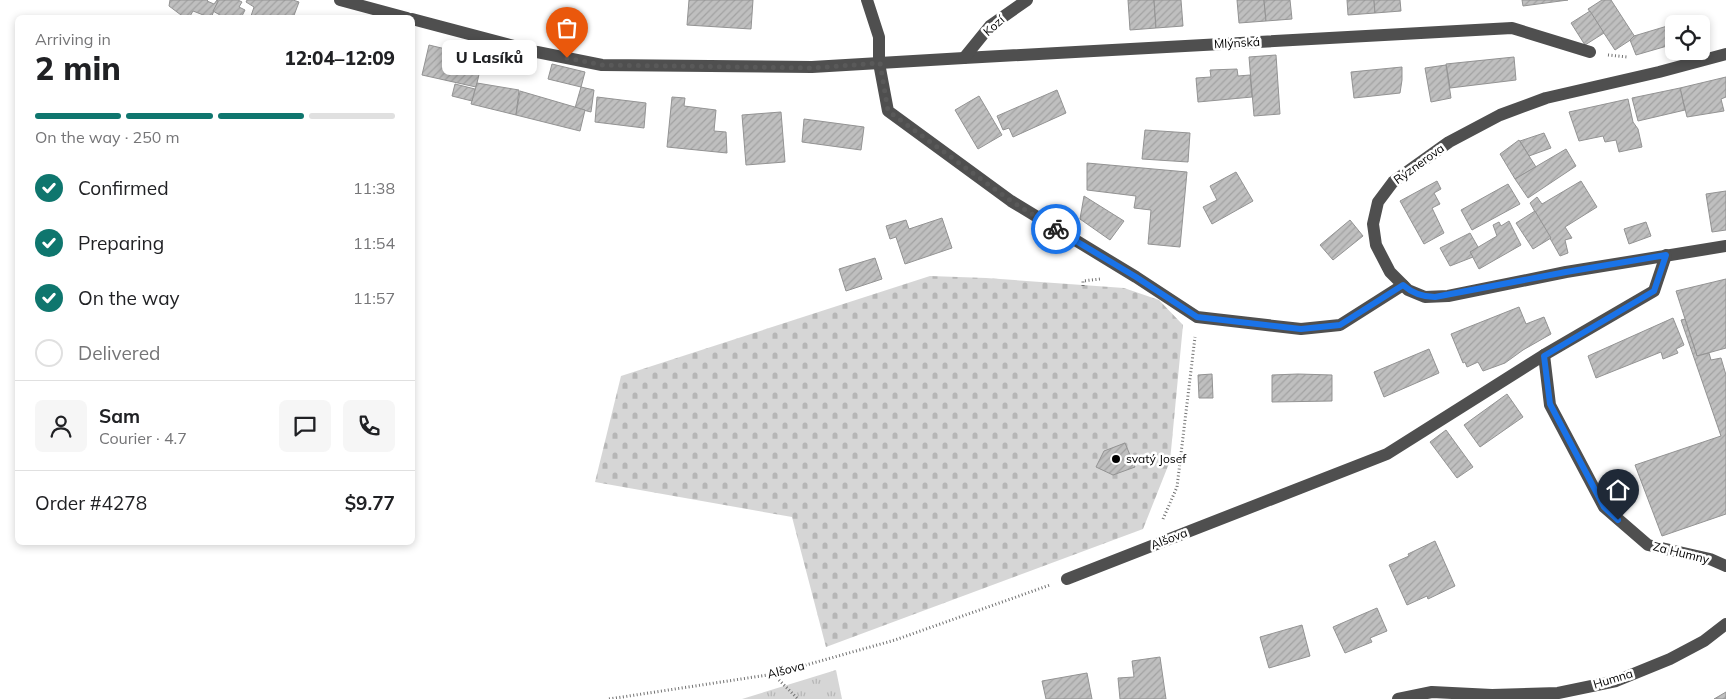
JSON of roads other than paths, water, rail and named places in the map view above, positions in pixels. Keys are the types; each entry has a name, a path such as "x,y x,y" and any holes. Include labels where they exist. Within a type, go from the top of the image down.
{"street":[{"path":"340,0 396,15"},
{"path":"868,0 879,37 880,63 888,111 1011,201 1136,277 1197,317 1301,329 1340,325 1403,285"},
{"name":"Kozí","path":"964,58 990,26 1028,0"},
{"name":"Mlýnská","path":"415,20 537,52 602,65 812,68 1512,28 1590,52"},
{"name":"Rýznerova","path":"1726,54 1546,98 1514,108 1464,134 1414,166 1387,189 1378,202 1374,217 1374,239 1378,252 1390,272 1403,285 1416,294 1425,297 1435,297 1566,272 1726,246"},
{"name":"Alšova","path":"1067,579 1387,454 1544,356 1654,291 1666,255"},
{"name":"Za Humny","path":"1544,356 1550,404 1604,507 1648,545 1710,559 1726,566"},
{"name":"Humna","path":"1398,699 1432,692 1492,694 1558,693 1607,683 1670,659 1704,641 1726,624"}],"place":[{"name":"U Lasíků","path":"567,58"},
{"name":"svatý Josef","path":"1116,459"}]}
